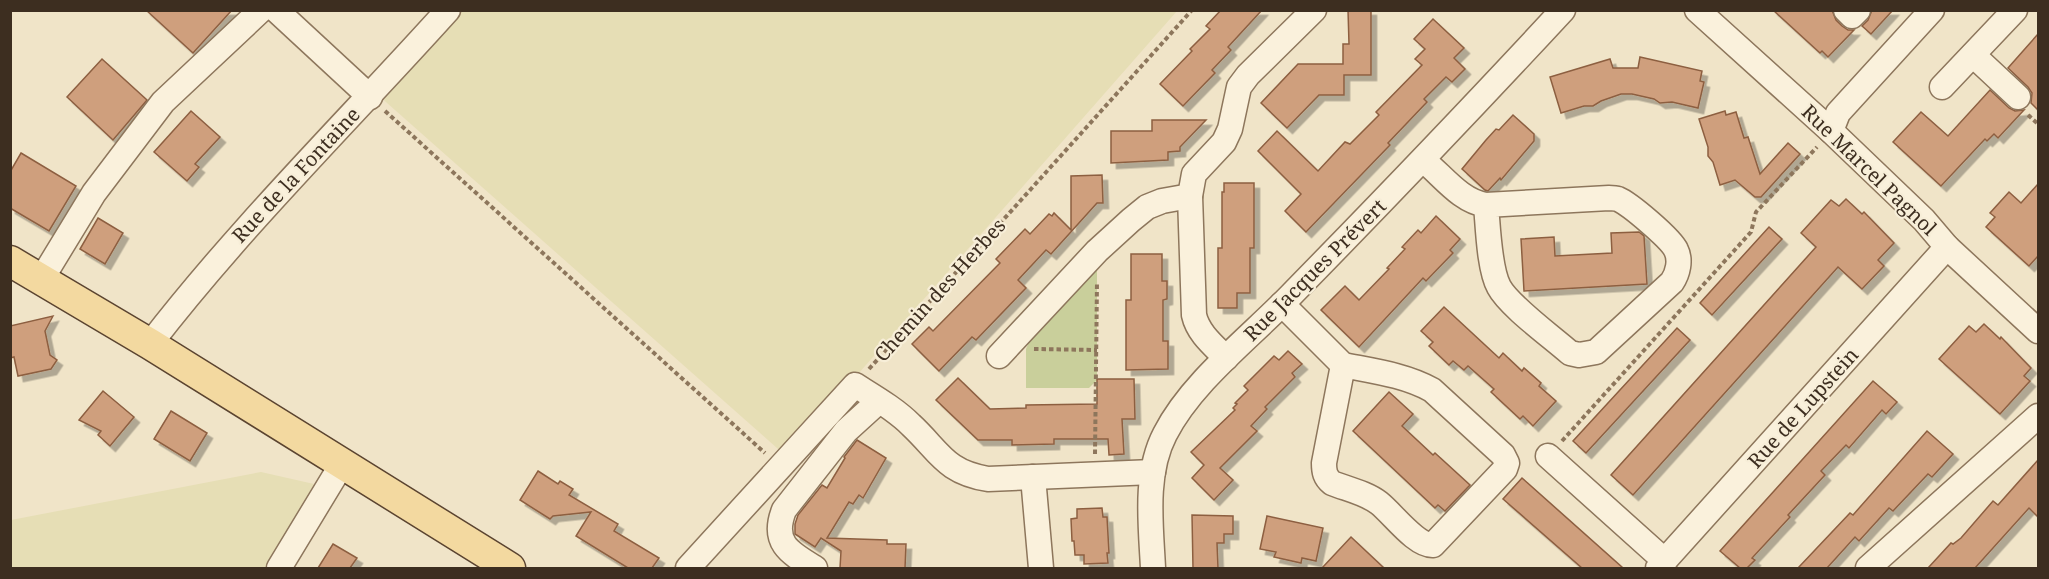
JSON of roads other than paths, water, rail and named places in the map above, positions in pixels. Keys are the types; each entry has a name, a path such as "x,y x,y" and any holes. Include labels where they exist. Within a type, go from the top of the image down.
{"main road":[{"path":"10,261 150,344 510,568"}],"street":[{"path":"41,280 94,193 163,102 261,10"},
{"path":"276,10 370,97"},
{"name":"Rue de la Fontaine","path":"150,344 230,245 370,97 448,10"},
{"path":"1226,358 1196,325 1194,315 1190,196 1194,174 1224,142 1230,129 1239,87 1248,75 1314,10"},
{"name":"Rue Jacques Prévert","path":"1153,568 1151,494 1153,472 1162,441 1186,401 1424,160 1563,10"},
{"name":"Rue Marcel Pagnol","path":"1697,10 1832,131 1924,220 1947,247 2038,331"},
{"path":"1846,10 1852,16 1858,10"},
{"path":"1832,131 1838,113 1932,10"},
{"path":"1942,87 2015,10"},
{"path":"1972,55 2018,97"},
{"path":"1424,160 1464,198 1475,203 1486,205 1618,199 1671,242 1677,252 1677,275 1596,352 1579,355 1570,353 1513,304 1499,287 1494,269 1486,205"},
{"path":"1002,352 1097,251 1147,207 1162,201 1190,196"},
{"name":"Rue de Lupstein","path":"1662,565 1947,247"},
{"path":"1282,304 1343,364 1418,382 1432,390 1503,455 1507,463 1505,469 1433,545 1421,542 1379,503 1327,479 1324,463 1343,364"},
{"path":"688,568 855,384 899,414 944,460 957,470 971,476 988,479 1153,472"},
{"path":"815,568 784,547 780,521 784,510 846,431 879,401"},
{"path":"1869,568 2038,416"},
{"path":"1548,456 1662,565"},
{"path":"279,568 342,464"},
{"path":"1033,477 1041,568"}]}
